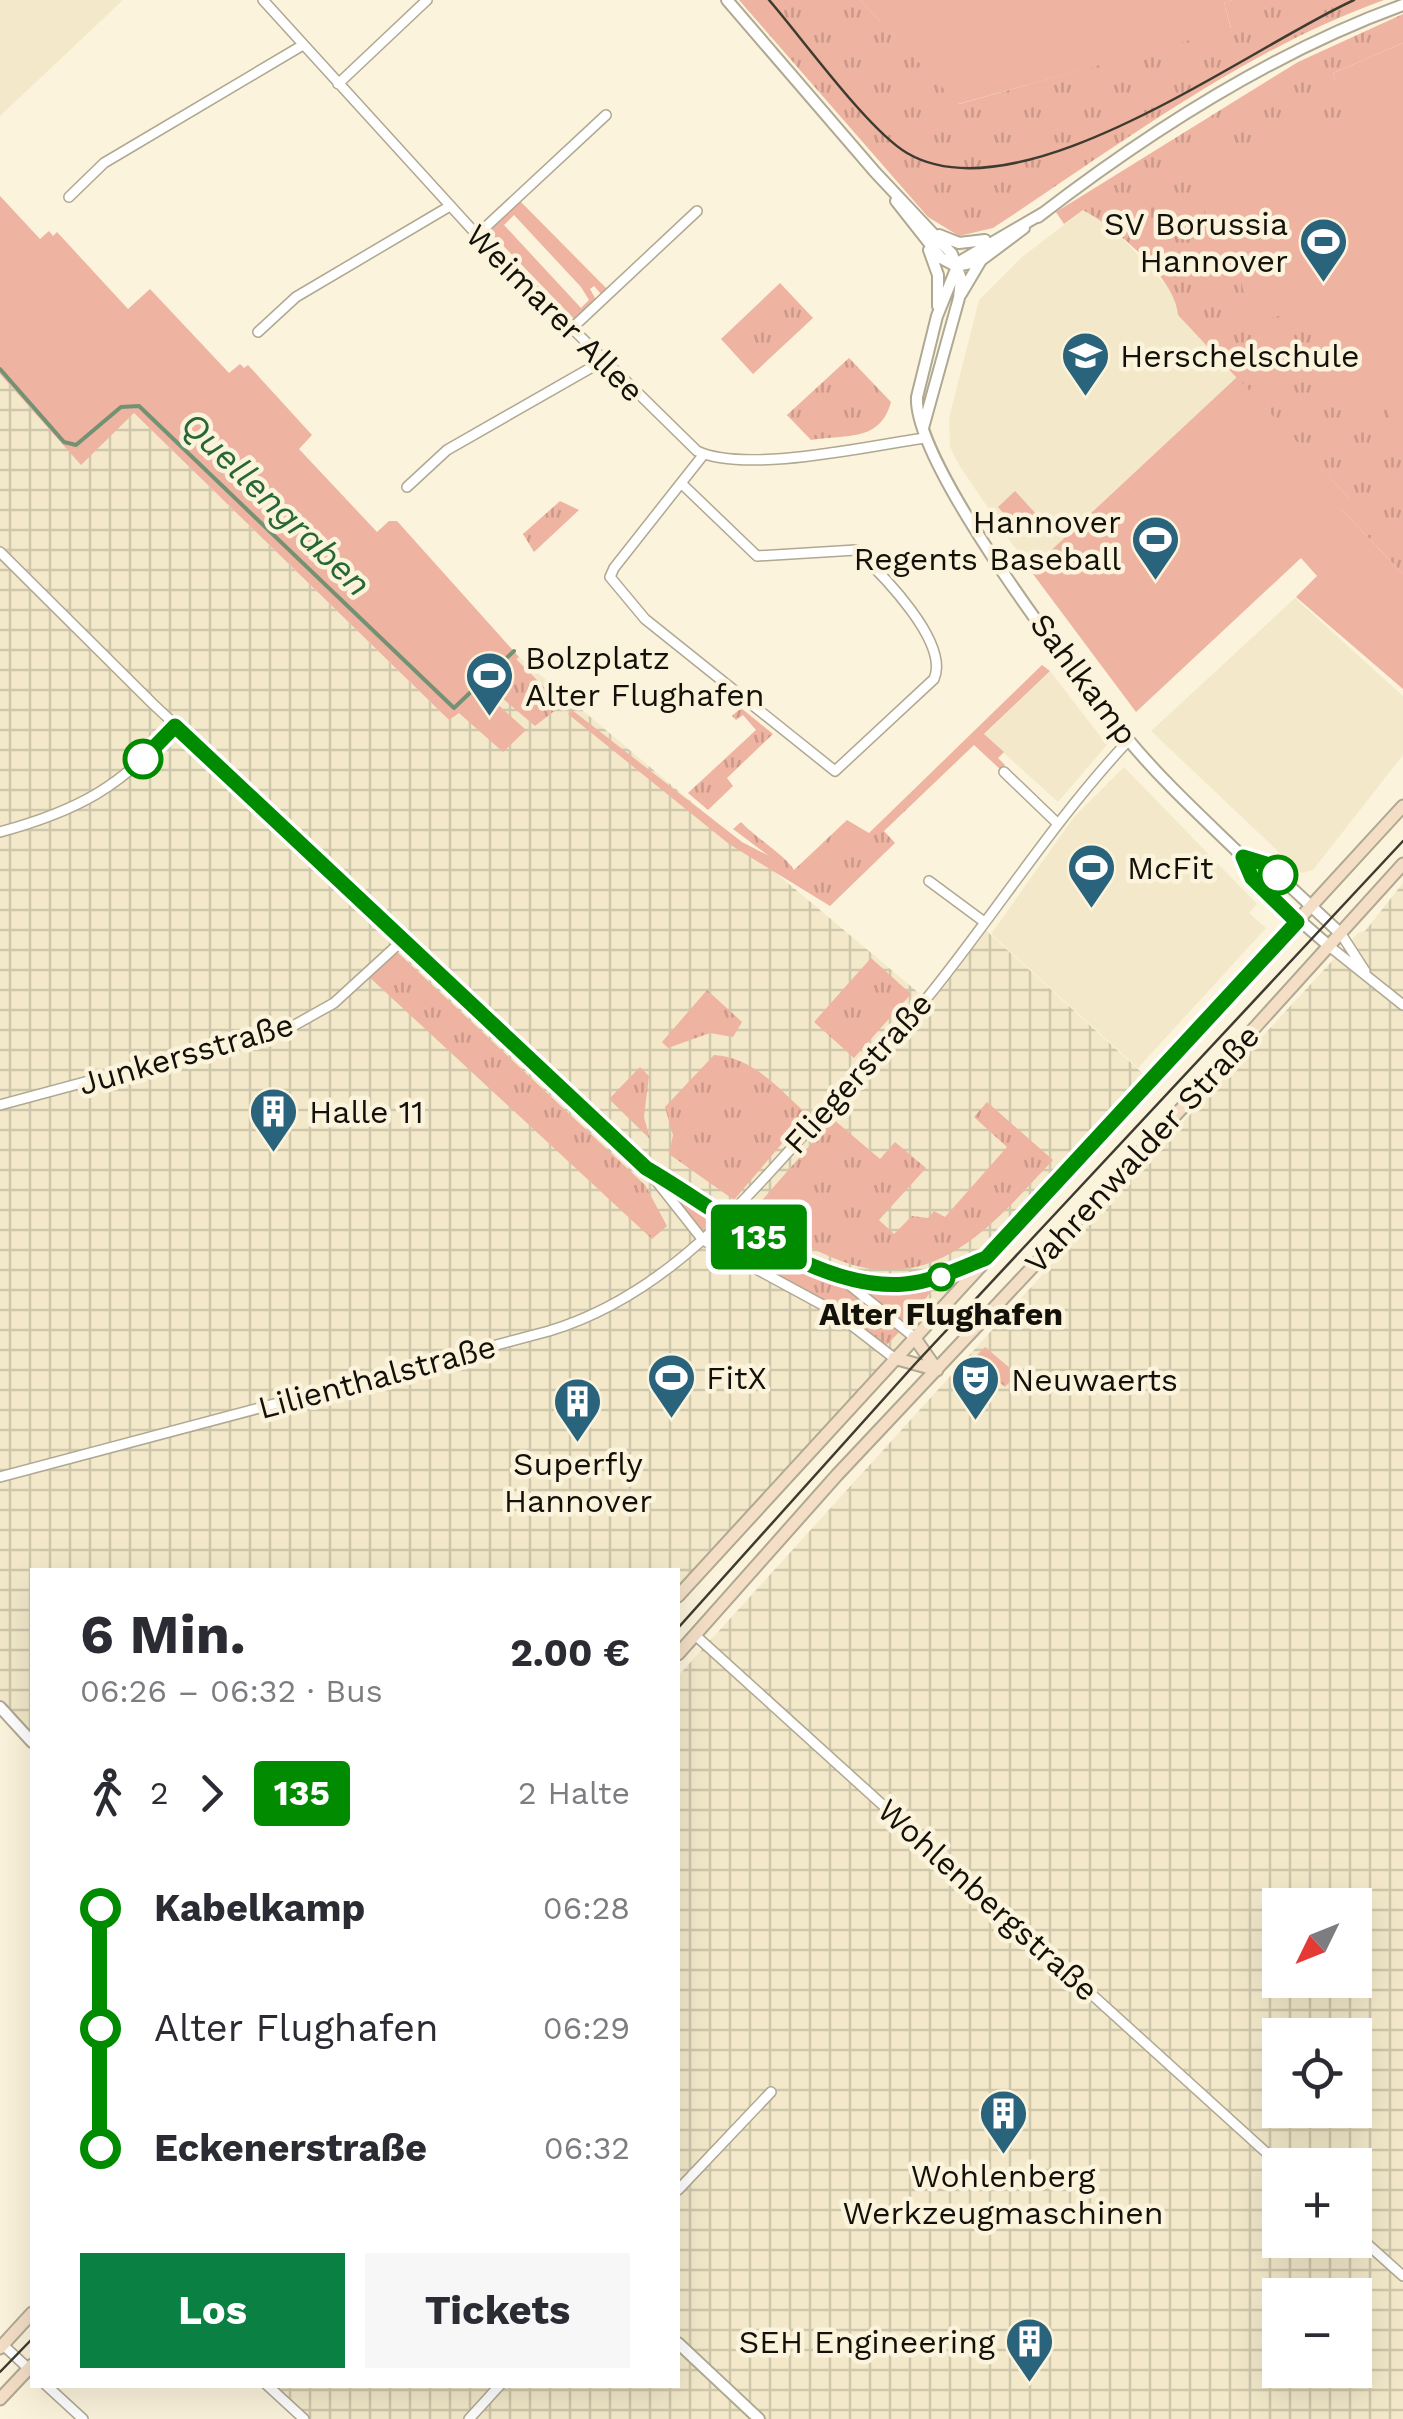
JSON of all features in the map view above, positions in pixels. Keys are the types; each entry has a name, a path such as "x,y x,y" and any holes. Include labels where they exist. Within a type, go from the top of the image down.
{"main road":[{"name":"Vahrenwalder Straße","path":"680,1594 1403,806"},
{"name":"Vahrenwalder Straße","path":"680,1652 1403,864"},
{"path":"914,1337 936,1370"},
{"path":"894,1358 936,1370"},
{"path":"2,2347 30,2315"},
{"path":"0,2399 30,2370"}],"street":[{"name":"Weimarer Allee","path":"264,0 450,206 601,362 704,454"},
{"path":"338,84 427,0"},
{"name":"Sahlkamp","path":"726,0 875,172 935,233 956,266 959,298 924,433"},
{"path":"959,298 980,261 1043,213 1246,81 1369,17 1403,5"},
{"path":"69,196 104,163 303,45"},
{"path":"477,234 606,115"},
{"name":"Sahlkamp","path":"875,172 941,258 956,266"},
{"path":"258,332 296,297 450,206"},
{"path":"570,330 696,211"},
{"path":"956,266 964,255 1043,213"},
{"path":"935,233 960,243 996,238"},
{"name":"Sahlkamp","path":"922,235 938,275 937,316"},
{"path":"956,266 980,261"},
{"name":"Sahlkamp","path":"956,266 937,316 918,396 924,433 943,479 1128,740 1243,857 1252,878 1297,922 1329,946"},
{"path":"407,487 447,450 601,362"},
{"path":"681,483 757,556 856,550 933,641 940,666 934,679 835,771 644,619 610,577 614,568 681,483 704,454 766,460 924,433"},
{"path":"0,552 175,726 646,1168 703,1240 832,1310 894,1358"},
{"path":"0,832 63,814 86,801 142,760 175,726"},
{"name":"Fliegerstraße","path":"726,1221 926,999 1056,822 1128,740"},
{"path":"1004,772 1056,822"},
{"name":"Sahlkamp","path":"1243,857 1266,864 1341,934"},
{"path":"930,881 983,921"},
{"path":"1341,934 1364,971"},
{"name":"Junkersstraße","path":"0,1105 292,1026 334,1003 404,939"},
{"path":"1329,946 1403,1005"},
{"path":"646,1168 726,1221 839,1276 914,1337"},
{"name":"Lilienthalstraße","path":"0,1478 587,1320 638,1292 726,1221"},
{"path":"839,1276 902,1284 941,1277 986,1258"},
{"name":"Wohlenbergstraße","path":"695,1635 1262,2149"},
{"path":"0,1707 30,1740"},
{"path":"680,2188 772,2092"},
{"path":"1372,2248 1403,2276"},
{"path":"680,2345 759,2419"},
{"path":"2,2347 30,2368"},
{"path":"49,2388 83,2419"},
{"path":"270,2388 304,2419"},
{"path":"470,2419 497,2388"}],"shaded area":[{"path":"0,0 123,0 0,116"},
{"name":"Herschelschule","path":"1083,210 1110,225 1177,297 1179,315 1237,377 1030,570 959,465 950,447 949,418 979,300 1021,258"},
{"path":"0,374 81,464 134,413 449,720 519,657 926,999 980,925 1151,1081 680,1594 680,1568 30,1568 30,1740 0,1707"},
{"path":"1295,598 1403,696 1403,755 1313,870 1301,873 1151,731"},
{"path":"1050,671 1107,745 1058,802 984,735"},
{"path":"1124,767 1257,904 1249,913 1266,928 1138,1068 991,934 1074,817"},
{"path":"1403,883 1403,2419 297,2419 262,2388 680,2388 680,1674 1358,933 1365,931"}],"green space":[{"path":"739,0 860,0 959,104 1231,28 1224,3 1233,0 1384,0 1332,21 1231,73 993,228 959,236 928,217"},
{"path":"860,0 1233,0 1224,3 1231,29 958,104"},
{"path":"1403,14 1403,43 1333,73 1345,119 1403,149 1403,574 1341,509 1349,498 1178,315 1167,286 1142,255 1083,210 1064,224 1056,212 1298,62"},
{"name":"SV Borussia Hannover","path":"1403,43 1403,467 1385,399 1337,411 1310,308 1252,323 1235,259 1219,262 1191,162 1344,119 1333,73"},
{"path":"0,196 40,239 49,231 53,236 57,232 128,309 150,289 229,373 240,364 244,368 248,365 312,435 299,449 377,532 389,521 397,521 519,657 482,690 526,730 503,752 459,713 449,720 134,413 81,465 0,374"},
{"path":"520,201 607,289 601,294 594,286 590,289 596,300 575,320 489,231","holes":["514,215 589,300 581,308 504,225"]},
{"path":"780,283 813,318 753,374 721,339"},
{"path":"849,358 891,402 886,415 861,434 811,440 787,415"},
{"path":"1237,377 1349,498 1342,510 1403,574 1403,689 1296,597 1317,576 1301,558 1136,712 1030,570"},
{"path":"1015,491 1038,516 1021,532 998,507"},
{"path":"560,501 579,510 534,552 523,534"},
{"path":"516,659 562,705 535,726 487,685"},
{"path":"1042,665 1050,671 984,734 1004,752 998,758 1005,765 1001,770 974,745 884,831 895,843 830,906 729,844 568,714 572,710 742,842 769,856 733,829 741,822 794,870 847,820 869,833"},
{"path":"741,708 773,734 727,778 733,786 708,810 688,793 756,730 743,715 736,720 732,716"},
{"path":"394,949 645,1185 667,1226 652,1239 367,975"},
{"path":"871,958 911,994 854,1058 814,1022"},
{"path":"707,990 742,1022 733,1037 710,1033 668,1048 662,1042"},
{"path":"714,1055 753,1068 807,1114 734,1200 669,1154 673,1135 665,1107"},
{"path":"640,1067 649,1076 644,1117 650,1139 609,1099"},
{"path":"987,1102 1053,1160 990,1225 942,1258 915,1267 885,1270 853,1265 749,1215 833,1119 880,1159 895,1142 926,1168 879,1220 894,1234 912,1216 928,1218 934,1211 945,1217 1007,1147 974,1117"},
{"path":"671,1183 702,1205 839,1276 863,1282 941,1277 917,1311 898,1323 903,1328 883,1349 832,1310 703,1240 658,1185"},
{"path":"985,1347 1017,1374 1005,1387 973,1359"}],"waterway":[{"name":"Quellengraben","path":"0,369 64,442 76,445 121,407 139,406 454,708 514,651"}],"tram line":[{"path":"769,0 855,105 891,141 907,153 955,168 1010,164 1071,147 1133,120 1354,0"},
{"path":"680,1626 915,1364 1403,841"},
{"path":"0,2372 30,2341"}],"bus line":[{"name":"135","path":"143,759 175,726 646,1168 726,1221 839,1276 884,1284 941,1277 986,1258 1297,922 1252,878 1243,857 1266,864 1278,875"}],"place":[{"name":"SV Borussia Hannover","path":"1323,284"},
{"name":"Herschelschule","path":"1085,398"},
{"name":"Hannover Regents Baseball","path":"1156,582"},
{"name":"Bolzplatz Alter Flughafen","path":"490,718"},
{"name":"McFit","path":"1092,910"},
{"name":"Halle 11","path":"274,1154"},
{"name":"Alter Flughafen","path":"941,1277"},
{"name":"FitX","path":"671,1420"},
{"name":"Neuwaerts","path":"976,1422"},
{"name":"Superfly Hannover","path":"578,1444"},
{"name":"Wohlenberg Werkzeugmaschinen","path":"1003,2156"},
{"name":"SEH Engineering","path":"1030,2384"}]}
